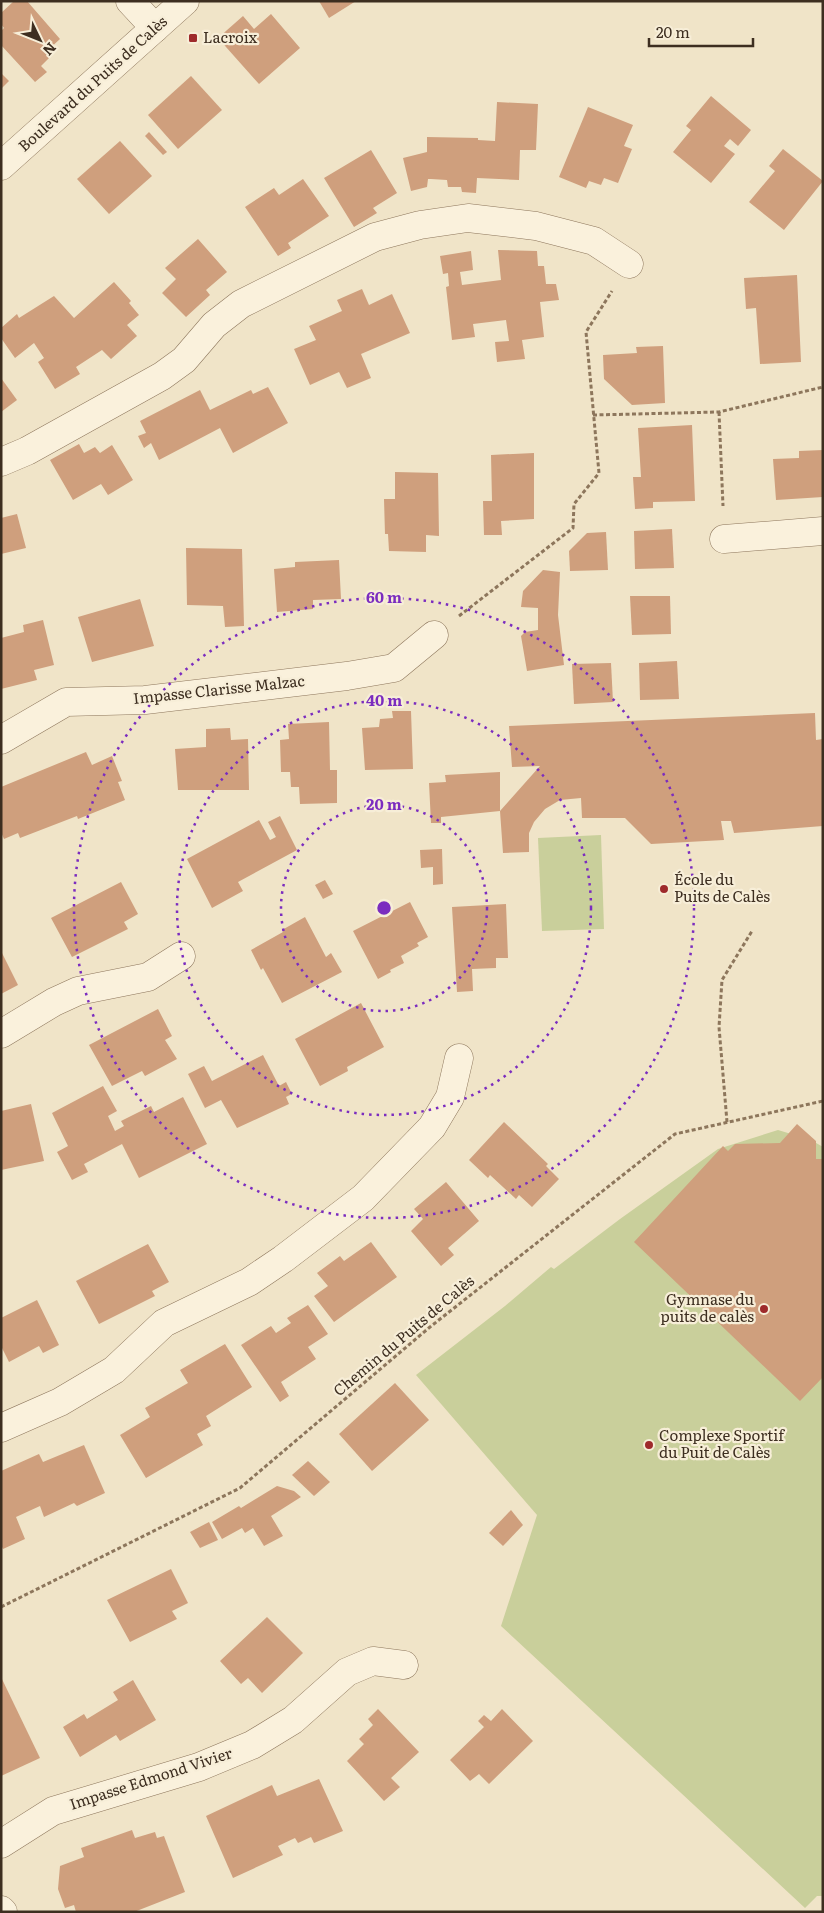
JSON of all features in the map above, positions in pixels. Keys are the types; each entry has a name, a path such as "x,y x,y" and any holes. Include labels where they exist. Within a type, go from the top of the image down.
{"street":[{"path":"130,1 155,28"},
{"name":"Boulevard du Puits de Calès","path":"1,166 186,1"},
{"path":"1,462 28,451 162,376 184,360 214,325 241,304 375,237 420,224 468,218 536,226 594,241 629,264"},
{"path":"724,539 823,531"},
{"name":"Impasse Clarisse Malzac","path":"1,740 66,702 145,700 347,676 394,668 434,635"},
{"path":"1,1034 54,1002 78,991 148,977 181,956"},
{"path":"1,1428 60,1402 114,1370 164,1323 249,1282 283,1260 362,1198 432,1128 450,1097 459,1058"},
{"name":"Impasse Edmond Vivier","path":"1,1844 53,1811 199,1766 252,1745 293,1720 347,1672 374,1661 404,1665"}],"path":[{"path":"434,635 573,528 574,504 599,473 586,332 629,264"},
{"path":"593,415 719,412 823,387"},
{"path":"719,412 724,539"},
{"path":"727,1122 719,1026 722,980 752,931"},
{"name":"Chemin du Puits de Calès","path":"1,1607 240,1488 430,1327 675,1134 823,1102"}],"green space":[{"path":"601,835 604,929 542,931 538,838"},
{"name":"Complexe Sportif du Puit de Calès","path":"778,1130 811,1140 823,1147 823,1896 817,1896 805,1908 501,1626 537,1515 416,1375 505,1306 551,1267 554,1269 718,1149"}],"building":[{"path":"14,1 27,1 60,39 48,50 52,55 41,66 47,72 35,82 1,45 1,31 4,28 1,24 1,13"},
{"path":"319,1 356,1 329,18"},
{"path":"271,14 300,48 259,84 218,38 243,16 254,29"},
{"path":"1,73 9,81 1,89"},
{"path":"191,76 222,110 178,149 148,115"},
{"path":"711,96 751,130 738,146 730,139 724,146 735,154 711,183 673,152 691,130 686,126"},
{"path":"497,102 538,104 536,150 520,150 519,180 477,178 476,193 462,192 461,187 448,187 447,180 428,179 427,187 411,191 403,158 427,152 427,137 478,138 478,140 495,141"},
{"path":"588,107 633,125 624,146 632,149 618,183 604,178 601,185 589,181 586,188 559,177"},
{"path":"149,132 167,152 163,155 145,136"},
{"path":"120,141 152,176 109,214 77,179"},
{"path":"783,149 823,181 784,230 749,202 775,171 769,166"},
{"path":"371,150 397,193 373,208 377,213 354,227 324,178"},
{"path":"303,179 329,216 288,243 291,248 278,256 245,207 274,188 279,195"},
{"path":"198,239 227,272 206,290 210,295 186,317 162,293 176,279 165,268"},
{"path":"498,250 537,251 538,266 544,266 546,284 556,284 559,300 540,302 544,337 522,340 525,359 497,362 495,342 509,341 506,320 473,324 475,337 452,340 446,287 449,286 448,273 443,274 440,256 471,251 473,270 460,272 462,285 501,280"},
{"path":"797,275 801,362 760,364 756,308 746,309 744,278"},
{"path":"114,282 131,301 129,303 139,315 127,325 137,336 111,359 102,350 76,367 80,374 55,389 38,362 44,358 34,343 15,358 1,338 1,328 17,314 19,318 54,296 74,318"},
{"path":"362,289 369,305 392,294 410,333 361,354 371,378 347,388 339,372 310,385 294,349 316,340 309,326 342,311 337,300"},
{"path":"663,346 665,403 632,405 604,379 603,355 637,353 636,347"},
{"path":"1,378 17,400 1,412"},
{"path":"268,387 288,423 233,453 220,428 159,460 151,443 144,448 138,436 146,433 140,421 200,390 210,410 251,390 253,394"},
{"path":"692,425 695,501 653,502 653,508 635,509 633,477 641,477 638,428"},
{"path":"79,444 84,453 95,447 100,453 112,445 133,480 108,495 101,484 73,500 50,460"},
{"path":"823,450 823,497 776,500 773,459 799,458 799,451"},
{"path":"534,453 534,519 501,521 502,535 484,535 483,501 492,501 491,455"},
{"path":"395,472 438,473 439,536 426,535 426,552 389,551 388,534 385,534 384,499 395,499"},
{"path":"17,514 26,548 1,554 1,518"},
{"path":"672,529 674,568 635,569 634,531"},
{"path":"606,532 608,570 570,571 569,551 587,533"},
{"path":"186,548 242,549 244,626 225,627 223,606 187,605"},
{"path":"339,560 341,599 313,600 313,609 277,612 274,569 295,567 295,562"},
{"path":"543,570 560,572 558,615 564,665 527,671 521,636 525,632 538,630 538,608 521,607 523,591"},
{"path":"630,596 670,596 671,634 632,635"},
{"path":"140,599 154,646 92,662 78,617"},
{"path":"43,620 54,665 34,670 37,680 1,689 1,638 24,632 23,625"},
{"path":"677,661 679,699 640,700 639,663"},
{"path":"611,663 613,702 574,704 572,664"},
{"path":"392,711 411,711 413,769 365,770 362,728 379,727 380,719 393,718"},
{"path":"815,713 816,740 823,739 823,826 734,833 731,821 721,821 724,840 651,844 625,818 582,818 581,798 560,800 545,809 534,822 529,833 529,852 503,853 500,811 540,766 512,767 509,726"},
{"path":"329,722 330,770 337,770 337,803 300,804 299,787 291,787 290,772 281,772 280,740 289,739 288,724"},
{"path":"230,728 231,740 248,739 249,790 178,790 175,749 206,747 206,729"},
{"path":"86,752 92,765 112,756 122,781 118,782 125,800 78,819 77,816 20,838 18,833 4,839 1,832 1,787"},
{"path":"500,772 500,811 441,817 441,823 431,823 429,783 446,782 445,775"},
{"path":"280,816 297,850 238,882 243,891 212,908 187,859 259,820 270,840 276,837 268,822"},
{"path":"442,849 443,884 433,885 433,867 421,868 420,850"},
{"path":"325,880 333,894 323,899 315,885"},
{"path":"121,882 138,914 124,922 128,929 72,957 51,918"},
{"path":"410,902 428,937 417,943 419,946 401,956 404,963 378,979 353,931"},
{"path":"506,904 508,958 496,958 496,968 472,969 473,991 457,992 452,907"},
{"path":"305,917 326,957 331,953 342,972 282,1003 251,950"},
{"path":"1,951 18,985 1,994"},
{"path":"361,1003 384,1047 347,1067 348,1071 320,1086 295,1039"},
{"path":"158,1009 172,1036 165,1040 177,1059 145,1076 142,1071 112,1086 89,1045"},
{"path":"263,1055 279,1086 286,1082 292,1094 286,1097 289,1104 237,1128 221,1100 205,1108 188,1074 204,1066 212,1081"},
{"path":"103,1086 117,1111 108,1116 115,1131 124,1126 121,1121 151,1106 154,1112 183,1097 207,1144 139,1178 122,1144 84,1164 88,1172 72,1180 57,1152 68,1146 52,1113"},
{"path":"31,1104 44,1161 1,1170 1,1111"},
{"path":"504,1122 548,1164 546,1166 559,1179 532,1207 519,1195 516,1199 490,1175 488,1178 469,1160"},
{"name":"Gymnase du puits de calès","path":"797,1124 816,1141 816,1159 823,1159 823,1377 800,1401 634,1242 723,1146 728,1151 735,1144 780,1143"},
{"path":"446,1182 479,1221 448,1248 454,1255 441,1266 411,1231 423,1219 414,1209"},
{"path":"371,1242 397,1277 334,1322 314,1296 328,1286 317,1273 340,1256 344,1261"},
{"path":"148,1244 169,1282 152,1291 155,1296 99,1324 76,1281"},
{"path":"37,1300 59,1345 43,1353 39,1346 9,1362 1,1346 1,1318"},
{"path":"308,1305 328,1334 308,1347 316,1359 281,1382 289,1396 280,1402 241,1345 271,1326 276,1333 291,1323 287,1318"},
{"path":"225,1344 252,1387 206,1416 211,1426 197,1434 203,1445 146,1478 120,1435 150,1417 145,1408 188,1383 180,1370"},
{"path":"395,1383 429,1420 372,1471 339,1434"},
{"path":"84,1445 105,1493 77,1506 74,1503 44,1517 40,1506 16,1517 25,1539 3,1549 1,1545 1,1471 39,1454 43,1462"},
{"path":"308,1461 330,1482 314,1496 292,1475"},
{"path":"277,1486 294,1491 301,1497 271,1516 283,1536 264,1546 253,1528 245,1533 242,1528 222,1539 212,1522 239,1506 241,1508"},
{"path":"511,1510 523,1525 503,1546 489,1533"},
{"path":"209,1522 218,1540 200,1548 190,1532"},
{"path":"171,1569 188,1603 172,1611 177,1619 130,1642 107,1600"},
{"path":"267,1617 303,1653 262,1693 248,1678 241,1684 220,1661"},
{"path":"1,1677 40,1758 1,1776"},
{"path":"133,1680 156,1720 120,1741 116,1735 80,1757 63,1727 84,1714 87,1719 118,1700 113,1692"},
{"path":"378,1709 419,1752 391,1778 400,1787 384,1801 347,1761 364,1744 359,1739 373,1725 368,1719"},
{"path":"502,1709 533,1741 489,1784 479,1774 470,1781 450,1760 484,1727 478,1721 484,1715 491,1721"},
{"path":"319,1779 343,1831 314,1843 311,1837 298,1843 295,1838 278,1846 283,1855 233,1878 206,1816 272,1785 277,1796"},
{"path":"132,1830 135,1838 155,1832 157,1838 164,1836 185,1892 134,1912 76,1912 74,1905 65,1908 58,1889 60,1866 84,1857 81,1848"}],"place":[{"name":"Lacroix","path":"193,38"},
{"name":"École du Puits de Calès","path":"664,889"},
{"name":"Gymnase du puits de calès","path":"764,1309"},
{"name":"Complexe Sportif du Puit de Calès","path":"649,1445"}]}
